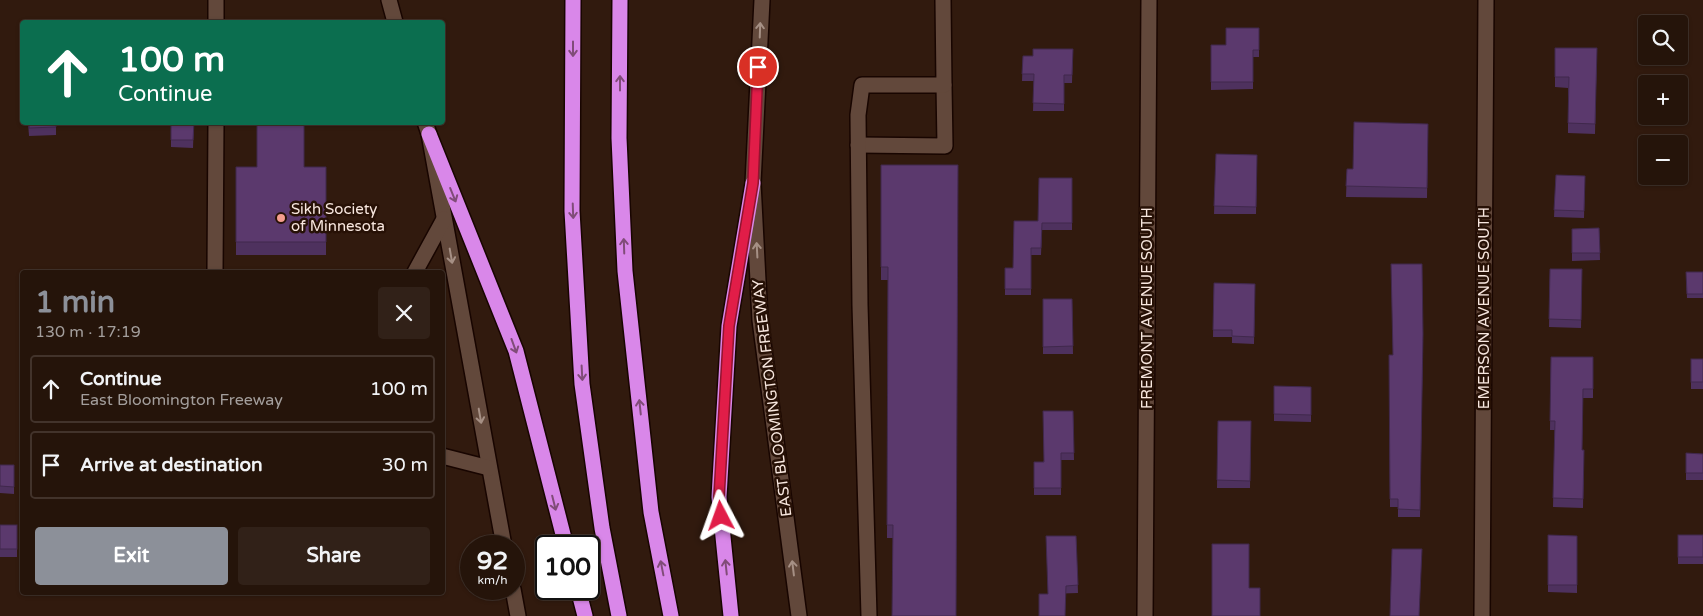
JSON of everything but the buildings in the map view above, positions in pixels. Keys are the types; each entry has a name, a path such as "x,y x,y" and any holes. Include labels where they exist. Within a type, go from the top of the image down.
{"highway":[{"path":"573,0 572,211 582,384 602,528 619,616"},
{"path":"620,0 620,138 625,271 651,512 671,616"},
{"path":"427,128 516,351 563,535"},
{"path":"731,616 719,497 729,326 753,183"},
{"path":"581,600 585,616"}],"street":[{"path":"216,0 216,20"},
{"path":"389,0 394,20"},
{"name":"EAST BLOOMINGTON FREEWAY","path":"762,0 753,183 760,320 799,616"},
{"path":"858,145 945,146 943,0"},
{"name":"FREMONT AVENUE SOUTH","path":"1145,616 1149,0"},
{"name":"EMERSON AVENUE SOUTH","path":"1482,616 1486,0"},
{"path":"869,616 858,145 858,116 862,85 944,85"},
{"path":"215,270 216,125"},
{"path":"427,128 502,535"},
{"path":"416,270 444,219"},
{"path":"445,457 489,468"},
{"path":"514,600 518,616"}],"place":[{"name":"Sikh Society of Minnesota","path":"281,218"}],"route":[{"path":"721,516 719,497 729,326 753,183 758,67"}]}
